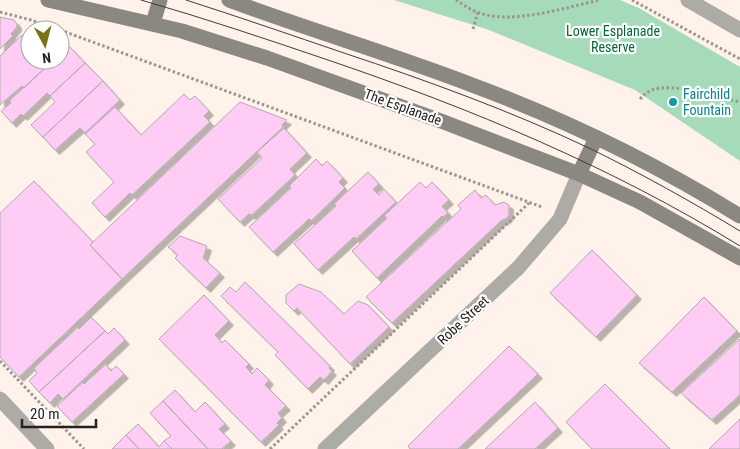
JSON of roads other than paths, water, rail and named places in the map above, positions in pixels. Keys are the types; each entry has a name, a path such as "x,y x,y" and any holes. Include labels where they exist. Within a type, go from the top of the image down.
{"street":[{"name":"The Esplanade","path":"48,0 153,23 268,58 433,118 579,174 640,202 740,258"},
{"path":"153,23 160,0"},
{"path":"229,0 473,85 596,138 657,169 740,216"},
{"path":"688,0 740,30"},
{"path":"579,174 596,138"},
{"name":"Robe Street","path":"325,449 519,267 560,219 579,174"},
{"path":"0,399 47,449"}],"tram line":[{"path":"141,0 212,21 328,60 435,98 487,119 539,141 641,190 740,246"},
{"path":"186,0 407,74 530,122 629,168 740,231"}],"place":[{"name":"Fairchild Fountain","path":"673,102"}],"park label":[{"name":"Lower Esplanade Reserve","path":"613,40"}]}
